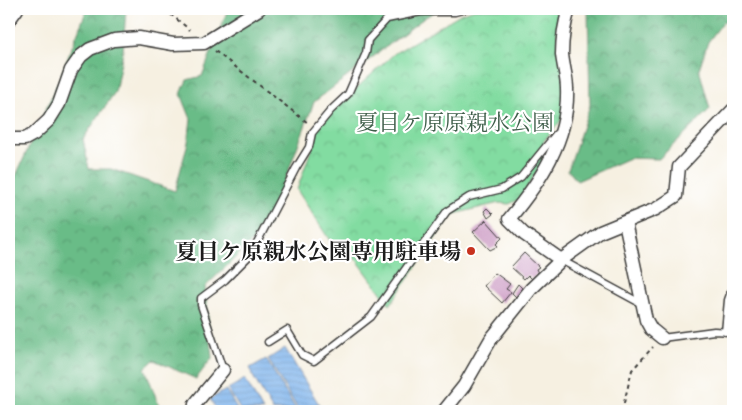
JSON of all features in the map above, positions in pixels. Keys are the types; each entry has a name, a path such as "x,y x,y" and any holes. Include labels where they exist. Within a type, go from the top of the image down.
{"street":[{"path":"9,20 17,9"},
{"path":"9,139 25,139 34,134 49,120 59,104 71,70 81,56 90,49 114,40 139,38 173,44 204,43 258,9"},
{"path":"561,260 524,234 509,219 530,194 554,151 564,124 567,89 562,52 566,12"},
{"path":"444,411 464,386 491,339 531,289 561,260 600,232 656,209 676,196 679,167 733,110"},
{"path":"625,222 646,320 651,329 662,338"},
{"path":"194,411 195,404 223,370"}],"lane":[{"path":"223,370 201,305 201,298 226,280 251,254 309,147 312,133 330,110 348,94 353,86 366,53 368,40 387,19 421,12 455,12 466,9"},
{"path":"268,342 286,330 302,355 314,361 326,353 371,316 447,211 469,197 502,189 521,177 564,124"},
{"path":"561,260 642,304"},
{"path":"725,332 728,300 733,286"},
{"path":"662,338 714,331 733,332"}],"path":[{"path":"164,9 204,43 308,123"},
{"path":"622,411 632,370 662,338"}],"green space":[{"path":"87,9 126,9 123,51 115,92 83,139 89,169 111,169 175,191 188,142 191,119 181,94 187,80 202,76 228,9 439,9 424,18 314,102 268,226 205,287 212,358 196,379 154,360 145,368 161,411 9,411 9,196 14,180 59,80"},
{"name":"夏目ケ原原親水公園","path":"475,9 555,9 561,19 556,29 566,85 562,119 543,142 549,151 520,199 509,204 499,203 454,214 443,227 390,305 357,260 334,247 297,190 316,129 325,117 395,53 462,13"},
{"path":"588,9 733,9 733,23 723,22 708,42 699,69 710,109 659,159 629,158 577,181 568,170 590,105"}],"water":[{"path":"285,348 323,411 299,411 268,359"},
{"path":"266,359 297,411 273,411 250,368"},
{"path":"245,379 263,411 241,411 228,389"},
{"path":"226,390 238,411 217,411 210,399"}],"building":[{"path":"487,208 493,214 488,218 484,211"},
{"path":"486,220 502,238 496,244 498,246 490,250 473,232"},
{"path":"524,253 539,267 536,269 538,273 532,279 528,275 524,279 511,267"},
{"path":"495,273 510,284 506,289 511,292 502,303 484,286"},
{"path":"518,284 524,290 516,297 512,293"}],"place":[{"name":"夏目ケ原親水公園専用駐車場","path":"471,251"}]}
